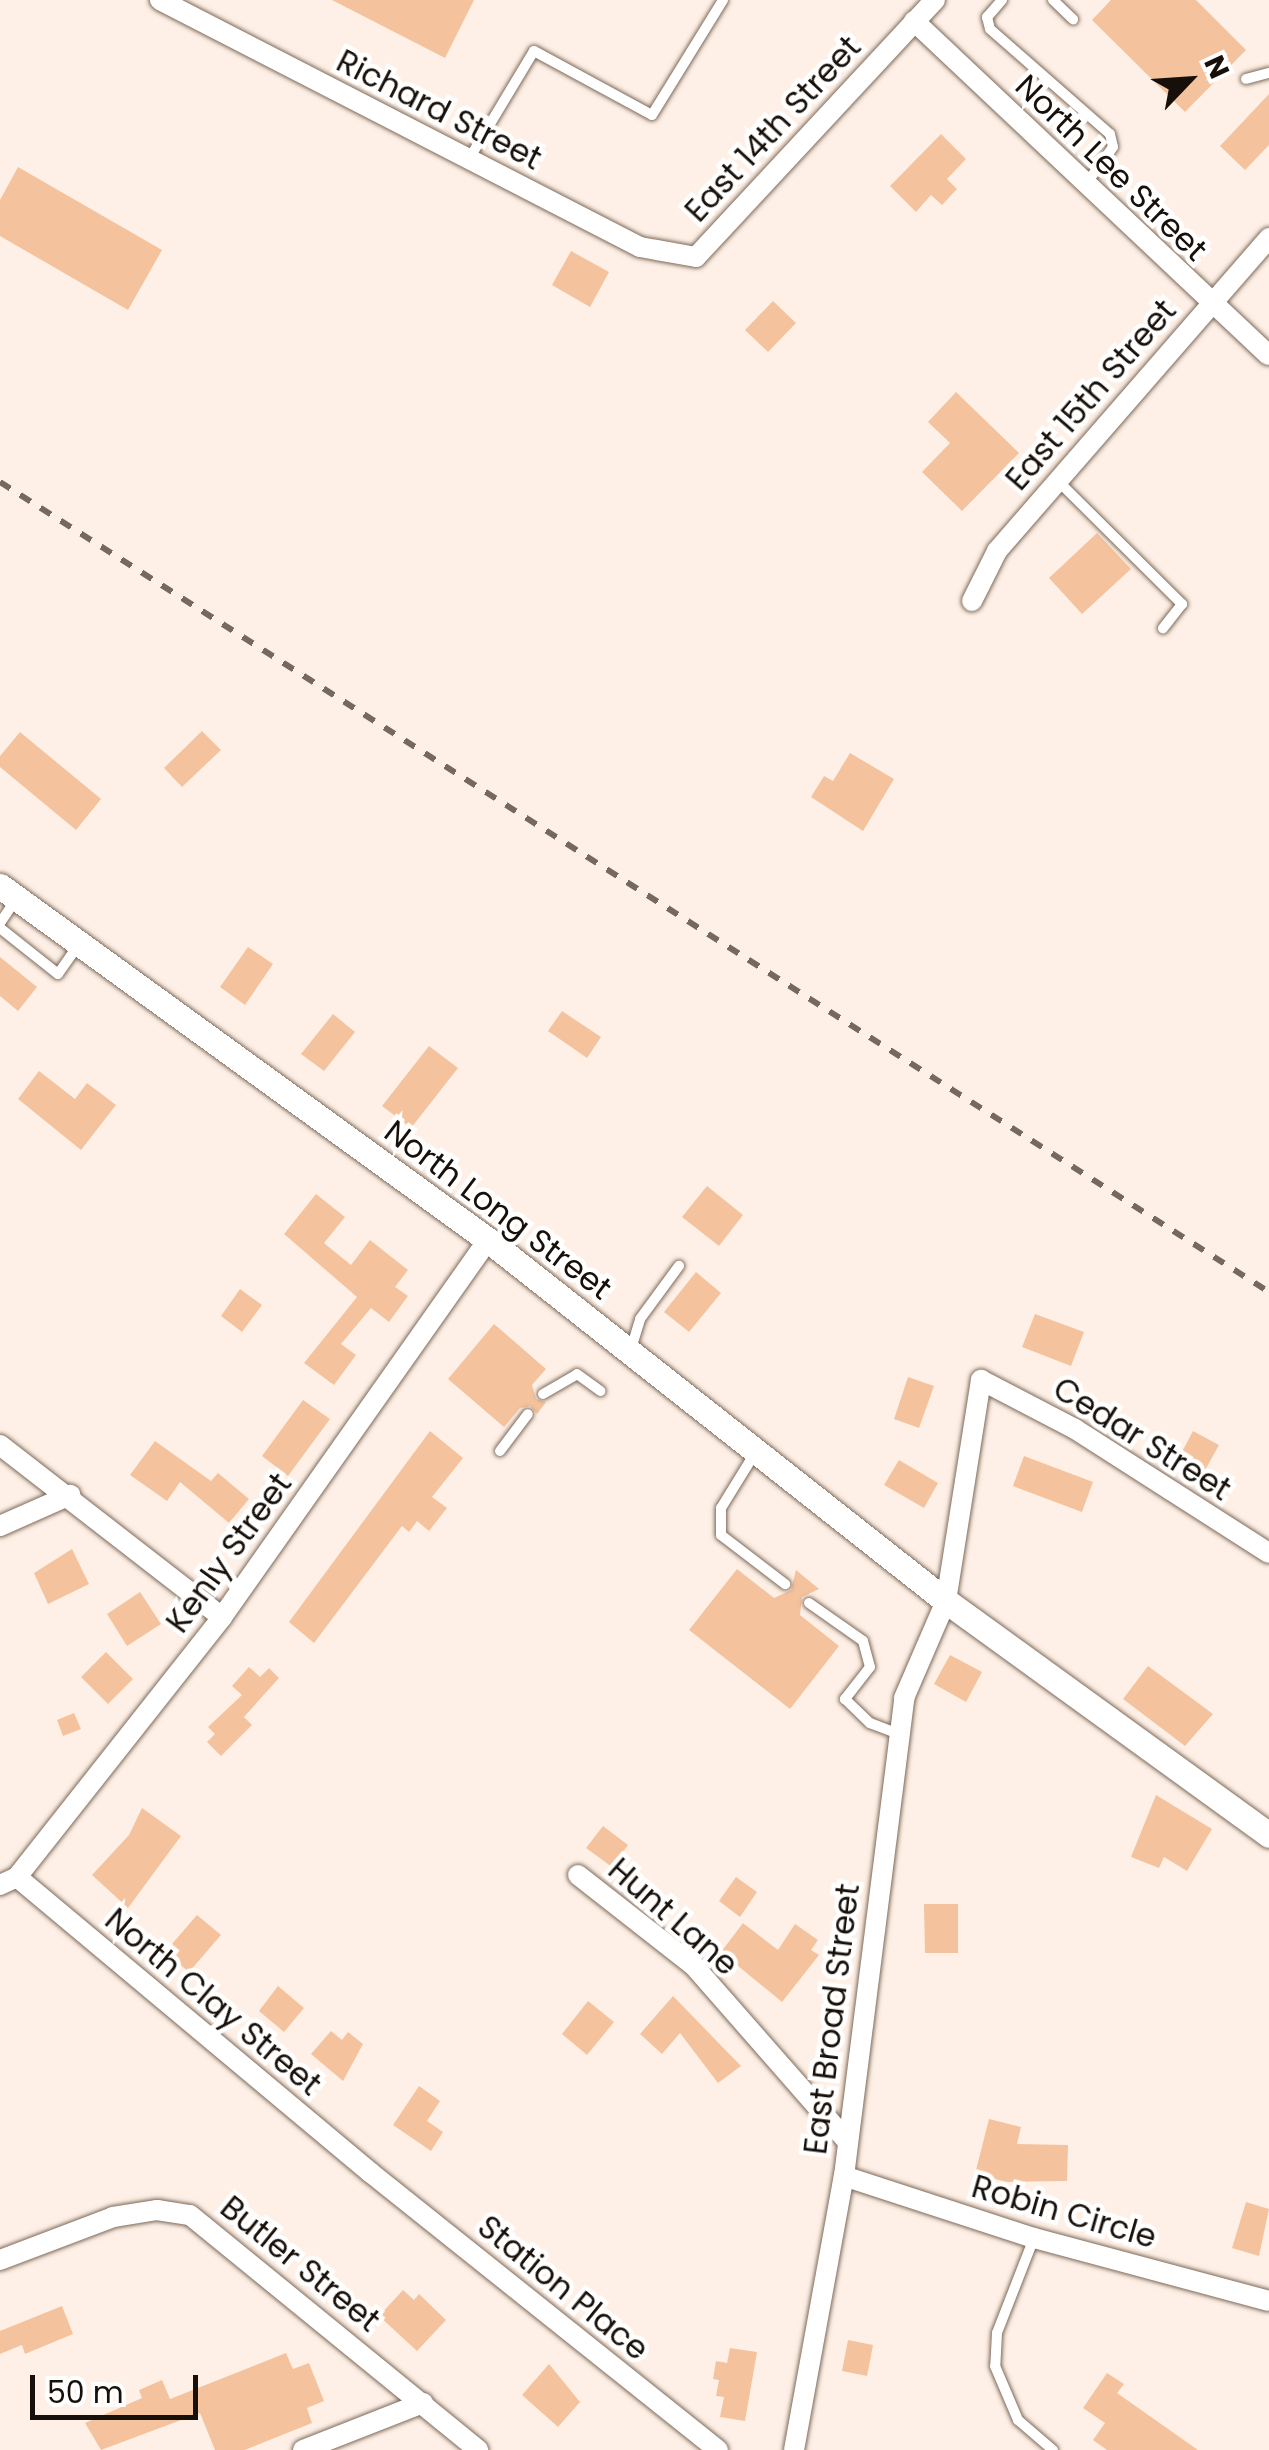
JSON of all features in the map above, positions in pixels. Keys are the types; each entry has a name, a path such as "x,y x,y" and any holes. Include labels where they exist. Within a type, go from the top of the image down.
{"street":[{"name":"Richard Street","path":"160,0 640,247 696,256"},
{"name":"East 14th Street","path":"696,256 935,0"},
{"name":"North Lee Street","path":"914,21 1209,303 1269,355"},
{"name":"East 15th Street","path":"972,600 997,551 1269,238"},
{"name":"North Long Street","path":"8,892 488,1240 758,1448 946,1601 1269,1835"},
{"name":"Kenly Street","path":"9,1881 222,1618 488,1240"},
{"name":"Cedar Street","path":"981,1380 1075,1429 1269,1554"},
{"name":"East Broad Street","path":"794,2450 844,2176 904,1698 946,1601 981,1380"},
{"path":"0,1445 70,1495 222,1618"},
{"path":"0,1526 70,1495"},
{"name":"Hunt Lane","path":"578,1875 694,1966 847,2141"},
{"name":"North Clay Street","path":"9,1881 371,2173"},
{"name":"Station Place","path":"371,2173 718,2450"},
{"name":"Robin Circle","path":"844,2176 1034,2238 1269,2301"},
{"name":"Butler Street","path":"0,2260 113,2217 157,2210 190,2214 478,2450"},
{"path":"303,2450 423,2403"}],"lane":[{"path":"469,159 534,51 652,115 723,0"},
{"path":"1002,0 988,17 990,28 1110,134 1113,147 1085,185"},
{"path":"1054,0 1073,19"},
{"path":"1246,79 1269,73"},
{"path":"1057,480 1182,604 1163,628"},
{"path":"8,892 0,926 58,974 79,943"},
{"path":"631,1350 640,1320 679,1266"},
{"path":"543,1394 577,1374 600,1391"},
{"path":"500,1451 528,1414"},
{"path":"758,1448 721,1508 721,1535 785,1584"},
{"path":"809,1603 863,1641 870,1667 845,1699 870,1723 898,1734"},
{"path":"1034,2238 997,2333 996,2366 1018,2420 1053,2450"}],"building":[{"path":"332,0 474,0 445,58"},
{"path":"1111,0 1196,0 1246,50 1185,112 1092,20"},
{"path":"1269,94 1269,145 1245,170 1220,146"},
{"path":"941,134 966,159 947,179 957,189 942,205 931,195 916,212 890,186"},
{"path":"18,167 162,250 128,310 0,236 0,200"},
{"path":"571,251 609,272 590,307 552,285"},
{"path":"773,301 796,323 768,352 745,330"},
{"path":"956,392 1019,453 962,511 922,472 950,443 928,422"},
{"path":"1097,533 1131,569 1082,614 1049,578"},
{"path":"202,731 221,750 182,787 164,768"},
{"path":"20,732 101,799 76,830 0,767 0,756"},
{"path":"850,753 894,779 863,831 811,797 824,776 833,781"},
{"path":"248,947 273,964 245,1005 220,987"},
{"path":"0,957 37,987 18,1011 0,996"},
{"path":"562,1011 601,1037 587,1058 548,1031"},
{"path":"333,1014 355,1032 324,1071 301,1054"},
{"path":"429,1046 458,1068 411,1128 382,1106"},
{"path":"39,1071 75,1099 87,1083 116,1105 81,1150 18,1099"},
{"path":"707,1186 743,1215 719,1246 682,1217"},
{"path":"316,1194 345,1217 324,1243 351,1265 370,1240 408,1270 395,1287 408,1296 389,1322 371,1308 341,1344 356,1355 334,1385 304,1363 357,1297 284,1234"},
{"path":"696,1272 721,1293 689,1332 664,1312"},
{"path":"240,1289 262,1305 242,1332 221,1316"},
{"path":"1035,1314 1084,1332 1071,1366 1022,1347"},
{"path":"494,1324 546,1369 532,1385 536,1399 546,1402 537,1414 530,1406 520,1408 504,1427 448,1379"},
{"path":"908,1377 934,1386 919,1428 894,1419"},
{"path":"303,1400 330,1419 288,1476 262,1456"},
{"path":"430,1431 463,1458 432,1497 447,1508 429,1531 417,1521 409,1532 402,1526 314,1643 289,1622"},
{"path":"1193,1431 1219,1445 1199,1481 1174,1467"},
{"path":"155,1441 211,1481 218,1473 249,1499 229,1523 180,1482 167,1501 130,1475"},
{"path":"1024,1456 1093,1482 1082,1512 1013,1486"},
{"path":"899,1460 938,1483 924,1508 884,1485"},
{"path":"72,1549 89,1584 48,1604 34,1573"},
{"path":"737,1569 774,1598 791,1590 796,1570 819,1589 802,1597 800,1615 839,1646 790,1709 689,1630"},
{"path":"140,1592 161,1624 127,1646 107,1614"},
{"path":"106,1652 133,1679 108,1704 81,1677"},
{"path":"950,1655 982,1672 966,1702 934,1684"},
{"path":"1148,1666 1213,1714 1185,1746 1123,1699"},
{"path":"249,1667 260,1677 269,1668 279,1678 244,1717 252,1725 221,1756 207,1742 215,1734 208,1727 242,1695 232,1686"},
{"path":"74,1713 81,1729 63,1736 57,1720"},
{"path":"1156,1795 1212,1829 1187,1871 1164,1857 1159,1868 1131,1857"},
{"path":"142,1808 181,1836 128,1908 92,1875 129,1835"},
{"path":"603,1826 628,1845 612,1867 586,1848"},
{"path":"736,1877 757,1892 740,1917 719,1901"},
{"path":"924,1904 958,1904 958,1953 925,1953"},
{"path":"197,1915 221,1935 189,1972 165,1952"},
{"path":"743,1923 778,1950 795,1924 818,1940 811,1950 819,1955 782,2002 721,1952"},
{"path":"278,1986 304,2008 284,2032 259,2011"},
{"path":"673,1996 741,2066 718,2083 680,2033 662,2054 640,2034"},
{"path":"588,2001 614,2022 587,2055 562,2034"},
{"path":"331,2031 342,2040 348,2032 363,2044 343,2081 311,2054"},
{"path":"419,2086 440,2101 427,2121 443,2132 431,2151 393,2125"},
{"path":"989,2119 1021,2127 1017,2144 1068,2145 1067,2181 1007,2182 975,2174"},
{"path":"1246,2202 1269,2209 1259,2256 1232,2248"},
{"path":"403,2290 414,2300 419,2294 446,2320 417,2351 379,2316"},
{"path":"62,2306 73,2334 25,2354 22,2345 0,2354 0,2331"},
{"path":"848,2340 873,2345 867,2376 842,2371"},
{"path":"730,2348 757,2352 745,2421 720,2417 724,2397 716,2396 719,2380 713,2379 716,2361 727,2363"},
{"path":"286,2353 293,2369 309,2363 324,2401 307,2408 312,2423 245,2450 215,2450 200,2413 101,2450 85,2423 142,2398 139,2390 162,2380 170,2399"},
{"path":"549,2364 580,2402 558,2427 522,2395"},
{"path":"1107,2373 1124,2384 1117,2393 1198,2450 1107,2450 1093,2440 1105,2423 1083,2408"}],"railway":[{"path":"0,482 1269,1292"}]}
